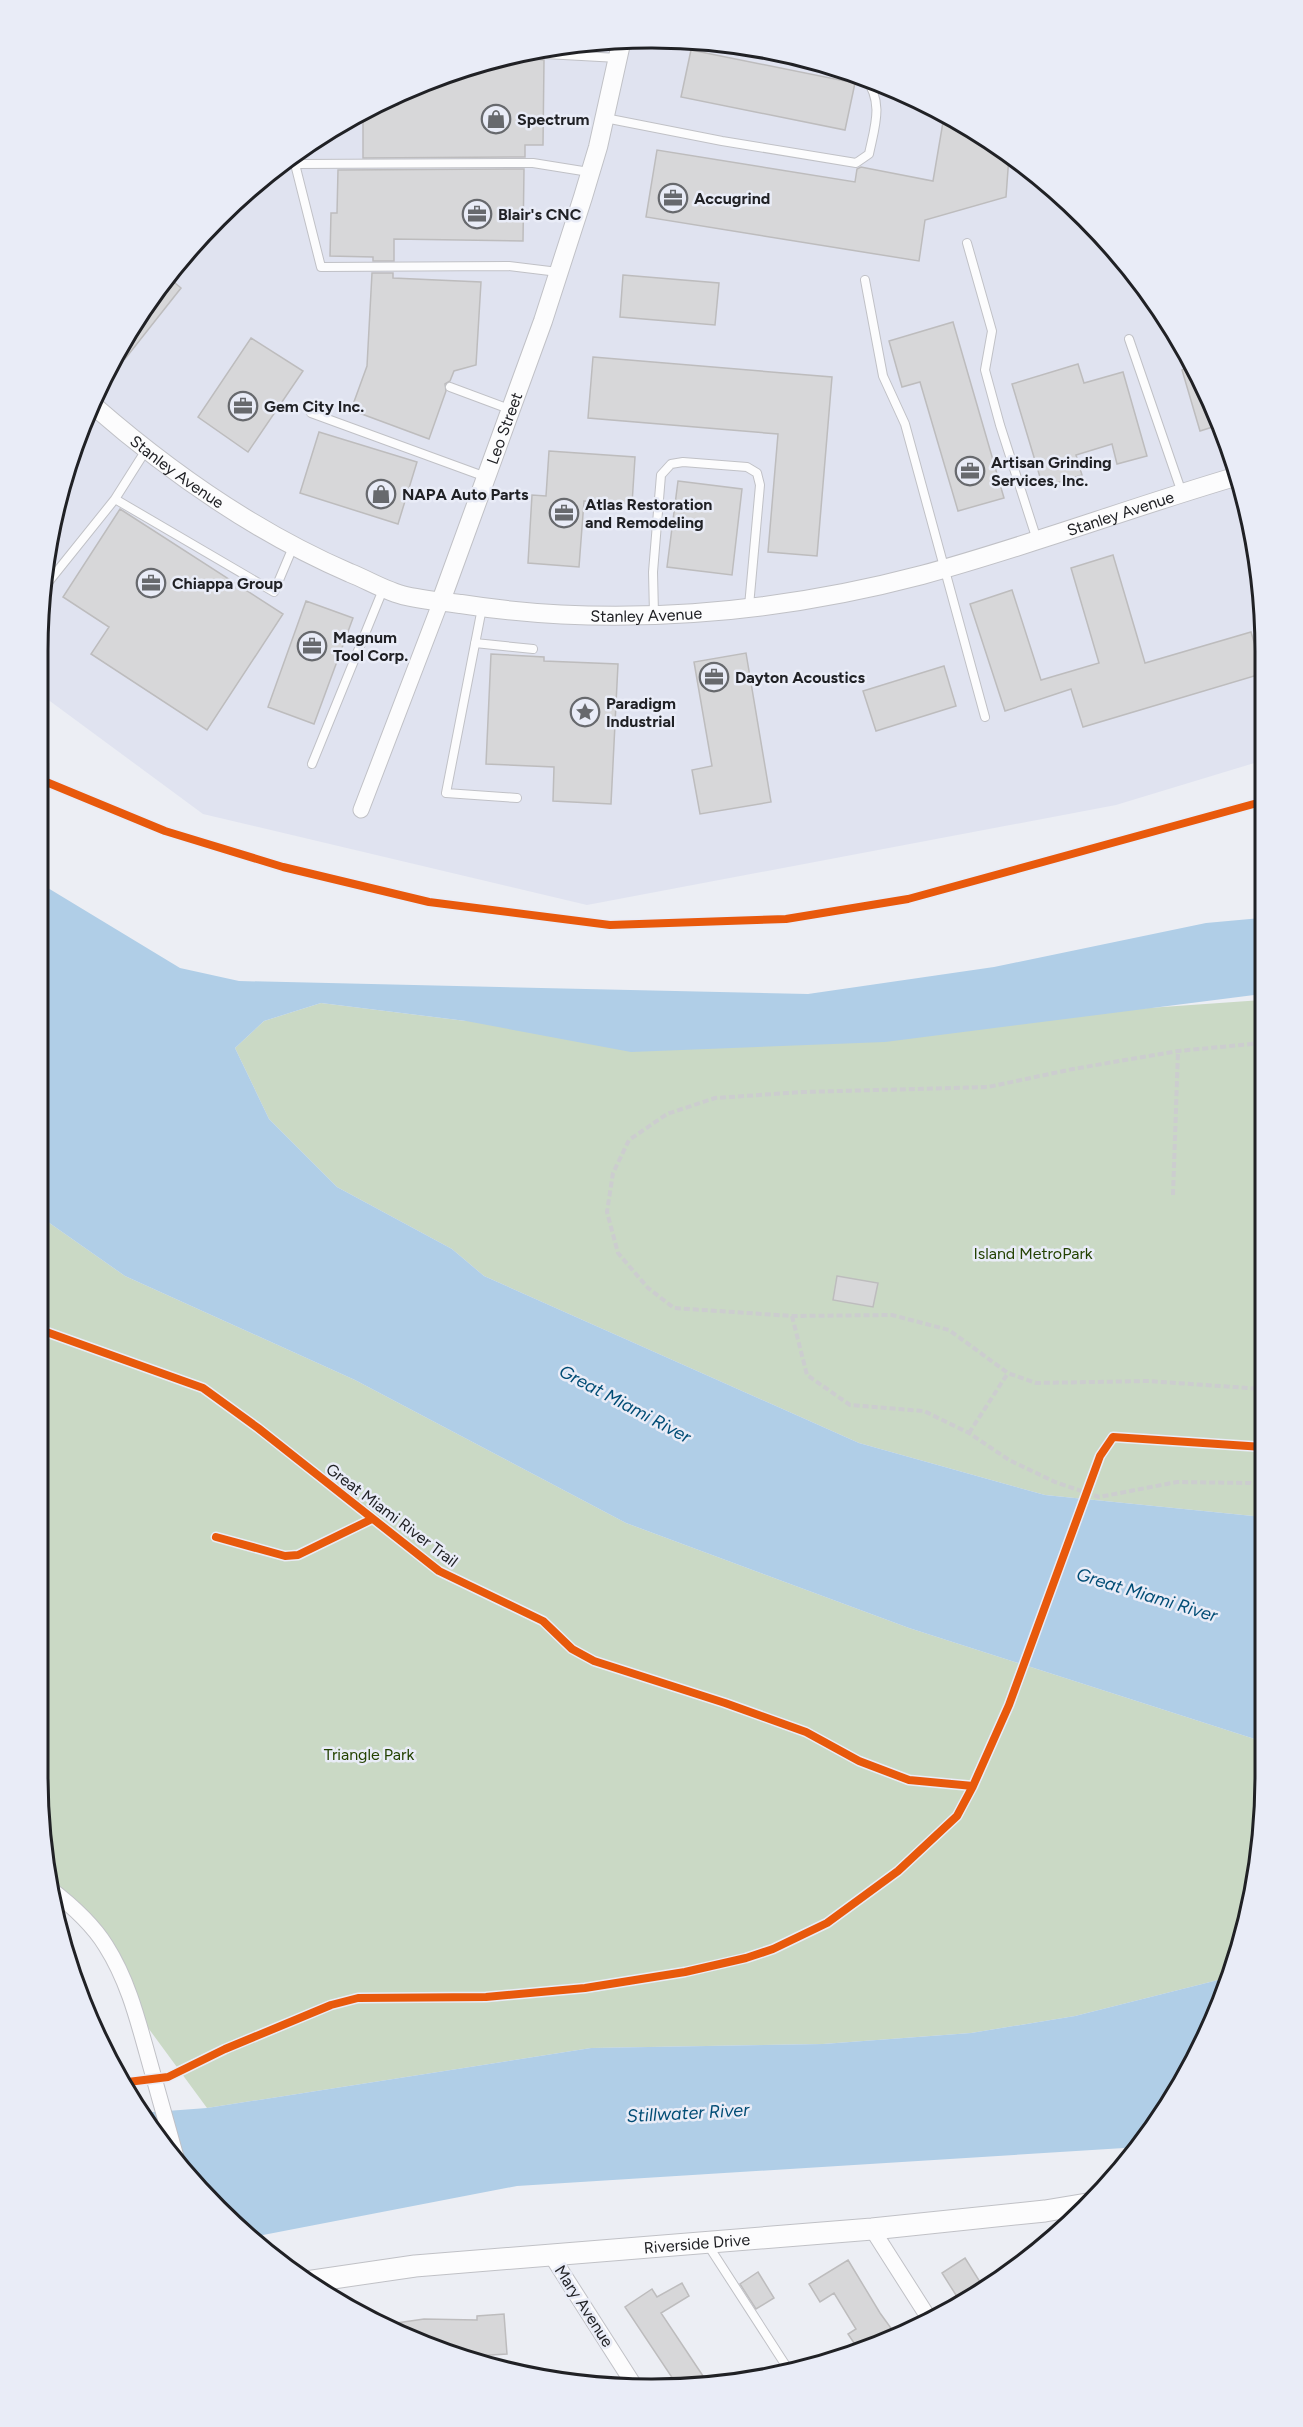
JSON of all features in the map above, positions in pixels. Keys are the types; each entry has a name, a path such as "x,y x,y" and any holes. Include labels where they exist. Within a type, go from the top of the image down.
{"main road":[{"name":"Riverside Drive","path":"321,2280 415,2266 872,2229 1073,2206"}],"street":[{"name":"Leo Street","path":"362,810 441,602 559,272 590,172 620,49"},
{"name":"Stanley Avenue","path":"99,410 146,450 234,513 294,546 404,596 482,608 556,614 654,614 749,606 844,592 944,568 1229,479"},
{"path":"61,1897 90,1925 106,1946 120,1973 135,2010 172,2141"},
{"path":"872,2229 925,2313"},
{"name":"Mary Avenue","path":"551,2255 630,2378"}],"lane":[{"path":"562,55 618,58"},
{"path":"604,118 722,141 856,163 869,154 878,108 873,91"},
{"path":"297,164 533,163 590,172"},
{"path":"295,165 321,267 509,266 559,272"},
{"path":"967,243 992,331 985,370 1037,540"},
{"path":"865,280 883,376 905,424 985,717"},
{"path":"1129,339 1182,493"},
{"path":"450,387 511,410"},
{"path":"311,413 486,477"},
{"path":"53,577 115,499 146,450"},
{"path":"654,614 653,572 661,475 671,464 683,462 747,466 757,473 760,485 749,606"},
{"path":"115,499 274,592 294,546"},
{"path":"312,764 384,587"},
{"path":"482,608 446,793 517,798"},
{"path":"475,643 533,649"},
{"path":"707,2243 784,2363"}],"path":[{"path":"1255,1044 1178,1051 1073,1069 988,1087 803,1092 715,1098 667,1114 629,1140 613,1173 607,1212 618,1253 648,1288 674,1308 792,1316 891,1315 949,1330 1008,1373 1036,1383 1148,1381 1255,1388"},
{"path":"1173,1195 1178,1051"},
{"path":"792,1316 807,1375 850,1405 924,1411 969,1433 1009,1460 1055,1482 1099,1497 1177,1482 1255,1485"},
{"path":"969,1433 1008,1373"},
{"path":"1084,1499 1089,1488"}],"shaded area":[{"path":"612,49 691,49 730,53 808,69 845,80 918,110 987,150 1019,173 1078,225 1105,254 1153,316 1174,350 1193,385 1223,458 1234,495 1250,573 1254,612 1255,763 1116,805 587,905 203,814 48,700 49,612 53,573 69,495 80,458 110,385 150,316 173,284 225,225 284,173 316,150 385,110 458,80 495,69 573,53"}],"green space":[{"name":"Island MetroPark","path":"1255,1000 1255,1516 1045,1495 859,1443 484,1276 452,1249 337,1187 269,1119 235,1048 264,1021 321,1003 466,1021 1134,1009"},
{"name":"Triangle Park","path":"48,1222 125,1276 355,1380 626,1523 909,1628 1255,1739 1254,1815 1250,1854 1234,1932 1219,1980 1075,2016 971,2033 823,2044 591,2048 207,2108 135,2010 106,1946 62,1901 53,1854 49,1815"}],"water":[{"name":"Great Miami River","path":"48,888 180,968 239,981 808,994 994,967 1206,923 1255,919 1255,995 885,1042 631,1052 466,1021 321,1003 264,1021 235,1048 269,1119 337,1187 452,1249 484,1276 859,1443 1045,1495 1255,1516 1255,1739 909,1628 626,1523 355,1380 125,1276 48,1222"},
{"name":"Stillwater River","path":"1219,1980 1193,2042 1174,2077 1126,2148 517,2186 262,2235 225,2202 198,2173 151,2112 207,2108 591,2048 823,2044 971,2033 1075,2016"}],"building":[{"path":"691,50 855,84 845,130 681,97"},
{"path":"534,60 544,60 543,145 525,145 525,157 363,158 363,122 458,80 495,69"},
{"path":"943,123 1008,165 1006,197 925,220 919,261 646,217 657,150 855,182 857,169 861,167 933,181"},
{"path":"524,169 523,241 394,239 394,261 373,261 373,257 330,256 331,213 337,213 338,170"},
{"path":"372,273 393,273 393,278 481,282 476,365 454,371 450,381 445,384 446,391 429,439 351,410 367,366"},
{"path":"623,275 719,283 715,325 620,317"},
{"path":"174,282 181,288 125,359 150,316"},
{"path":"953,322 1004,498 958,511 920,382 902,387 889,341"},
{"path":"251,338 303,371 248,452 198,417"},
{"path":"593,357 832,377 817,556 768,552 778,434 588,418"},
{"path":"1078,364 1084,383 1123,372 1147,456 1117,464 1112,444 1076,455 1082,475 1043,487 1012,384"},
{"path":"1184,369 1193,385 1211,427 1200,431 1182,370"},
{"path":"319,432 417,462 398,524 300,493"},
{"path":"549,451 635,457 632,504 584,501 579,567 528,563 532,495 546,496"},
{"path":"678,481 742,489 732,575 667,567"},
{"path":"120,509 283,614 207,730 91,654 109,627 63,597"},
{"path":"1113,555 1145,663 1251,632 1255,645 1255,676 1083,727 1071,689 1005,711 970,604 1012,590 1041,680 1099,663 1071,568"},
{"path":"306,601 353,618 314,724 268,707"},
{"path":"746,653 771,802 700,814 692,770 712,766 694,662"},
{"path":"491,654 544,657 544,661 618,664 611,804 553,801 554,767 486,764"},
{"path":"944,666 956,706 876,731 863,691"},
{"path":"837,1276 878,1283 873,1307 833,1300"},
{"path":"965,2258 980,2282 956,2296 942,2273"},
{"path":"848,2260 891,2329 854,2343 848,2334 856,2329 834,2293 820,2302 809,2284"},
{"path":"758,2272 774,2298 756,2309 740,2284"},
{"path":"682,2283 689,2296 661,2313 703,2377 673,2378 625,2307 652,2289 657,2297"},
{"path":"504,2314 507,2354 486,2355 458,2347 398,2323 424,2319 477,2320 477,2316"}],"cycle path":[{"path":"48,783 165,831 283,867 429,902 610,925 786,919 908,899 1255,804"},
{"name":"Great Miami River Trail","path":"48,1333 203,1388 258,1428 439,1571 543,1621 572,1649 594,1661 806,1732 859,1761 909,1780 973,1786"},
{"path":"132,2082 168,2077 225,2049 331,2005 358,1998 486,1997 585,1988 685,1972 746,1958 773,1949 827,1923 898,1871 957,1816 1009,1705 1100,1456 1113,1437 1255,1446"},
{"name":"Great Miami River Trail","path":"216,1537 285,1556 298,1555 372,1519"}],"place":[{"name":"Spectrum","path":"496,119"},
{"name":"Accugrind","path":"673,198"},
{"name":"Blair's CNC","path":"477,214"},
{"name":"Gem City Inc.","path":"243,406"},
{"name":"Artisan Grinding Services, Inc.","path":"970,471"},
{"name":"NAPA Auto Parts","path":"381,494"},
{"name":"Atlas Restoration and Remodeling","path":"564,513"},
{"name":"Chiappa Group","path":"151,583"},
{"name":"Magnum Tool Corp.","path":"312,646"},
{"name":"Dayton Acoustics","path":"714,677"},
{"name":"Paradigm Industrial","path":"585,712"}]}
